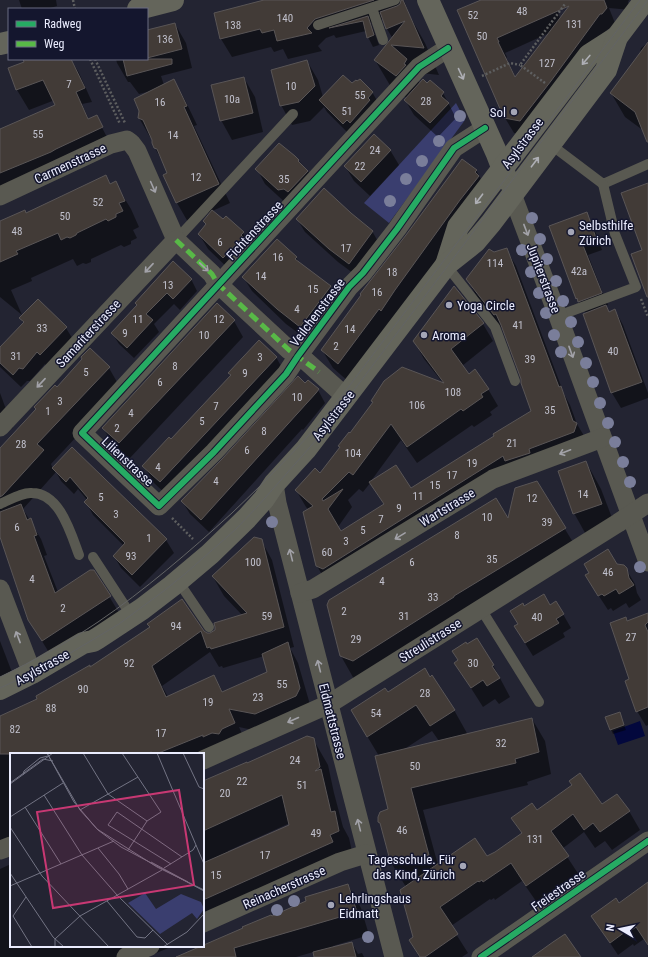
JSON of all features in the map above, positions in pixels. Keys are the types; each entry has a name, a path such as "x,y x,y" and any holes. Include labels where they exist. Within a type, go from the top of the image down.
{"main road":[{"path":"142,8 173,0"},
{"name":"Jupiterstrasse","path":"428,0 448,48 503,168 512,194"},
{"name":"Asylstrasse","path":"0,689 32,673 83,643 98,638 142,609 210,554 247,518 264,499 274,484 306,449 446,265 475,242 512,194 606,70 617,37 645,0"},
{"name":"Asylstrasse","path":"446,265 458,227 589,55 617,37"},
{"name":"Asylstrasse","path":"83,643 88,634 179,562 259,491 274,484"}],"street":[{"name":"Fichtenstrasse","path":"87,427 419,68 448,48"},
{"name":"Veilchenstrasse","path":"160,506 214,452 281,380 349,287 363,273 378,254 454,148 485,128"},
{"name":"Carmenstrasse","path":"0,196 111,144 126,140 131,143 137,152 176,240"},
{"name":"Jupiterstrasse","path":"512,194 648,562"},
{"path":"176,240 212,274 218,284 289,350 315,369 346,397"},
{"name":"Samariterstrasse","path":"0,427 176,240"},
{"name":"Lilienstrasse","path":"87,427 160,506"},
{"name":"Wartstrasse","path":"300,593 313,589 493,479 602,438"},
{"name":"Eidmattstrasse","path":"274,484 366,854 394,957"},
{"name":"Streulistrasse","path":"204,760 329,704 630,516 648,503"},
{"path":"0,589 32,673"},
{"name":"Freiestrasse","path":"481,957 648,841"},
{"path":"0,850 10,846"},
{"name":"Reinacherstrasse","path":"204,923 340,862 366,854"},
{"path":"126,957 148,947"}],"lane":[{"path":"318,25 395,0"},
{"path":"372,8 383,40"},
{"path":"176,240 293,114"},
{"path":"550,144 603,184 615,234 636,287 558,316"},
{"path":"603,184 648,164"},
{"path":"446,265 495,327 515,381"},
{"path":"0,504 24,494 32,493 48,497 66,521 79,554"},
{"path":"93,558 125,606"},
{"path":"178,581 209,627"},
{"path":"481,609 539,702"}],"path":[{"path":"520,65 565,4"},
{"path":"90,60 121,126"},
{"path":"95,60 128,128"},
{"path":"482,76 510,63 520,65 560,94"},
{"path":"636,287 648,317"},
{"path":"160,506 192,539"}],"shaded area":[{"path":"456,103 465,120 389,223 364,203"},
{"path":"640,721 645,736 618,745 613,731"}],"building":[{"path":"264,0 374,0 315,19 307,28 312,33 277,41 274,30 262,33 260,29 220,39 214,13"},
{"path":"401,0 403,0 424,48 391,45 407,59 404,64 406,65 396,76 374,60 405,21 386,29 380,12 397,6 400,4"},
{"path":"481,0 604,0 607,8 602,14 600,14 520,121 504,118 457,10","holes":["569,6 515,77 497,38"]},
{"path":"368,16 374,35 367,38 363,21 329,28"},
{"path":"175,23 182,49 148,58 148,30"},
{"path":"648,42 647,142 635,112 610,93"},
{"path":"172,59 172,64 127,76 123,60"},
{"path":"23,60 71,60 85,88 76,92 88,119 97,115 103,127 51,152 0,173 0,129 55,105 43,80 16,90 8,68 24,62"},
{"path":"307,60 315,86 299,102 280,106 271,70"},
{"path":"343,75 352,83 360,79 373,92 368,98 370,100 350,123 347,120 343,124 319,100"},
{"path":"244,77 253,113 220,121 211,85"},
{"path":"174,79 187,106 184,107 219,184 176,203 163,175 167,173 157,149 154,148 143,120 138,118 139,111 134,99"},
{"path":"423,79 427,83 430,80 444,92 441,96 449,103 430,123 404,100"},
{"path":"374,134 391,150 361,182 344,166"},
{"path":"279,143 295,156 308,171 288,192 284,189 278,190 255,169"},
{"path":"462,159 477,170 475,172 479,176 460,200 381,311 379,309 338,364 321,350 361,295 360,294"},
{"path":"106,175 110,184 116,181 125,201 119,203 123,211 116,214 116,217 108,221 106,219 70,238 67,237 61,240 58,233 16,251 18,254 0,262 0,221 25,210 26,213"},
{"path":"648,183 647,297 631,254 642,250 621,193"},
{"path":"324,188 373,231 349,264 329,249 296,219"},
{"path":"212,210 223,219 226,216 244,232 241,235 243,237 223,258 198,234 206,224 203,221"},
{"path":"587,212 596,238 582,243 602,293 578,302 549,226"},
{"path":"277,239 297,257 295,259 331,286 300,327 277,309 242,277"},
{"path":"507,248 559,387 561,386 573,421 577,423 574,432 529,449 530,453 505,461 503,456 323,569 316,566 303,512 313,506 295,490 315,468 320,473 340,447 338,446 349,432 350,433 373,402 371,401 384,381 402,367 444,383 413,341 454,286 484,323 451,349 469,374 475,369 489,389 481,394 483,397 463,411 461,409 407,447 391,424 353,475 349,472 322,499 323,501 343,489 328,509 341,531 384,504 369,482 396,465 411,488 531,411 521,379 496,314 494,315 466,279 489,249 494,252"},
{"path":"173,261 192,279 173,299 167,293 146,314 153,320 127,348 111,333 137,305 135,303"},
{"path":"38,299 67,327 40,355 37,352 23,369 19,368 13,375 0,363 0,347 24,322 19,318"},
{"path":"217,303 235,320 119,443 102,428"},
{"path":"606,305 609,312 615,309 642,382 611,393 583,314"},
{"path":"259,340 277,357 160,482 142,466 169,437 171,439 231,375 228,373"},
{"path":"90,348 110,367 37,444 44,450 0,497 0,448 36,409 34,407 55,385 57,387"},
{"path":"298,376 305,383 308,380 319,389 201,520 181,501 222,459"},
{"path":"72,447 167,539 132,575 113,556 125,543 84,502 88,498 70,477 66,482 52,468"},
{"path":"586,461 602,504 573,514 558,471"},
{"path":"537,481 566,528 454,596 353,661 340,656 327,605 329,600 496,498 508,518 515,488"},
{"path":"21,504 27,520 31,518 37,535 34,536 55,593 90,570 94,570 111,596 42,641 28,620 0,537 0,512"},
{"path":"254,537 262,539 284,627 211,649 210,647 207,648 201,631 152,666 166,697 214,675 222,692 267,672 262,654 288,642 300,688 296,696 255,714 229,709 235,723 222,729 219,734 212,733 203,737 203,735 158,753 0,754 0,716 37,699 36,696 90,665 90,667 150,627 147,624 182,599 204,631 207,633 215,630 214,623 247,613 212,576"},
{"path":"608,549 617,564 624,565 627,568 629,578 634,585 619,594 616,589 604,596 602,594 598,596 585,575 589,573 584,564"},
{"path":"544,594 550,605 556,601 564,614 556,619 559,623 525,643 514,626 518,624 510,611 523,603 524,606"},
{"path":"648,613 648,622 645,625 648,632 648,707 636,712 625,681 629,679 610,623 626,617 627,621"},
{"path":"477,638 494,665 492,666 500,678 487,686 483,680 471,688 454,663 458,660 452,651 466,642 467,644"},
{"path":"425,668 430,677 432,675 455,710 430,726 416,705 367,737 351,710 385,688 388,692"},
{"path":"620,712 624,725 610,730 605,717"},
{"path":"532,718 539,752 515,759 516,763 411,788 429,855 391,864 380,823 378,822 380,812 388,809 375,756"},
{"path":"307,736 314,738 320,767 315,771 321,769 331,812 335,811 339,831 330,835 333,842 204,900 204,863 289,825 282,795 204,831 204,781"},
{"path":"580,773 602,804 617,794 630,811 600,832 593,823 584,830 573,814 551,831 569,856 526,886 511,863 483,882 482,880 479,882 478,881 440,907 458,934 425,957 420,957 409,940 413,937 400,890 475,838 487,856 495,852 522,833 511,818 532,803 537,810 572,785 569,781"},
{"path":"648,882 648,945 636,927 626,934 625,932 610,943 591,916 616,898 619,903"},
{"path":"348,884 357,912 234,948 236,957 176,957 199,947 204,947 204,945 243,928 242,927 306,901 305,897"},
{"path":"565,934 581,957 532,957 553,942"},
{"path":"352,942 356,957 314,957 313,952"}],"tram line":[{"path":"0,677 74,637 133,597 216,528 276,470 318,425 344,393 640,0"},
{"path":"0,688 52,664 119,624 186,573 236,529 257,507 318,438 648,0"}],"marked path":[{"path":"176,240 212,274 218,284 289,350 319,372"}],"cycle path":[{"path":"448,48 419,67 82,433 159,506 214,452 286,374 349,287 363,273 397,229 454,148 485,128"},
{"path":"481,957 648,841"}],"place":[{"name":"Sol","path":"514,112"},
{"name":"Selbsthilfe Zürich","path":"571,232"},
{"name":"Yoga Circle","path":"449,305"},
{"name":"Aroma","path":"424,335"},
{"name":"Tagesschule. Für das Kind, Zürich","path":"463,866"},
{"name":"Lehrlingshaus Eidmatt","path":"331,905"}]}
